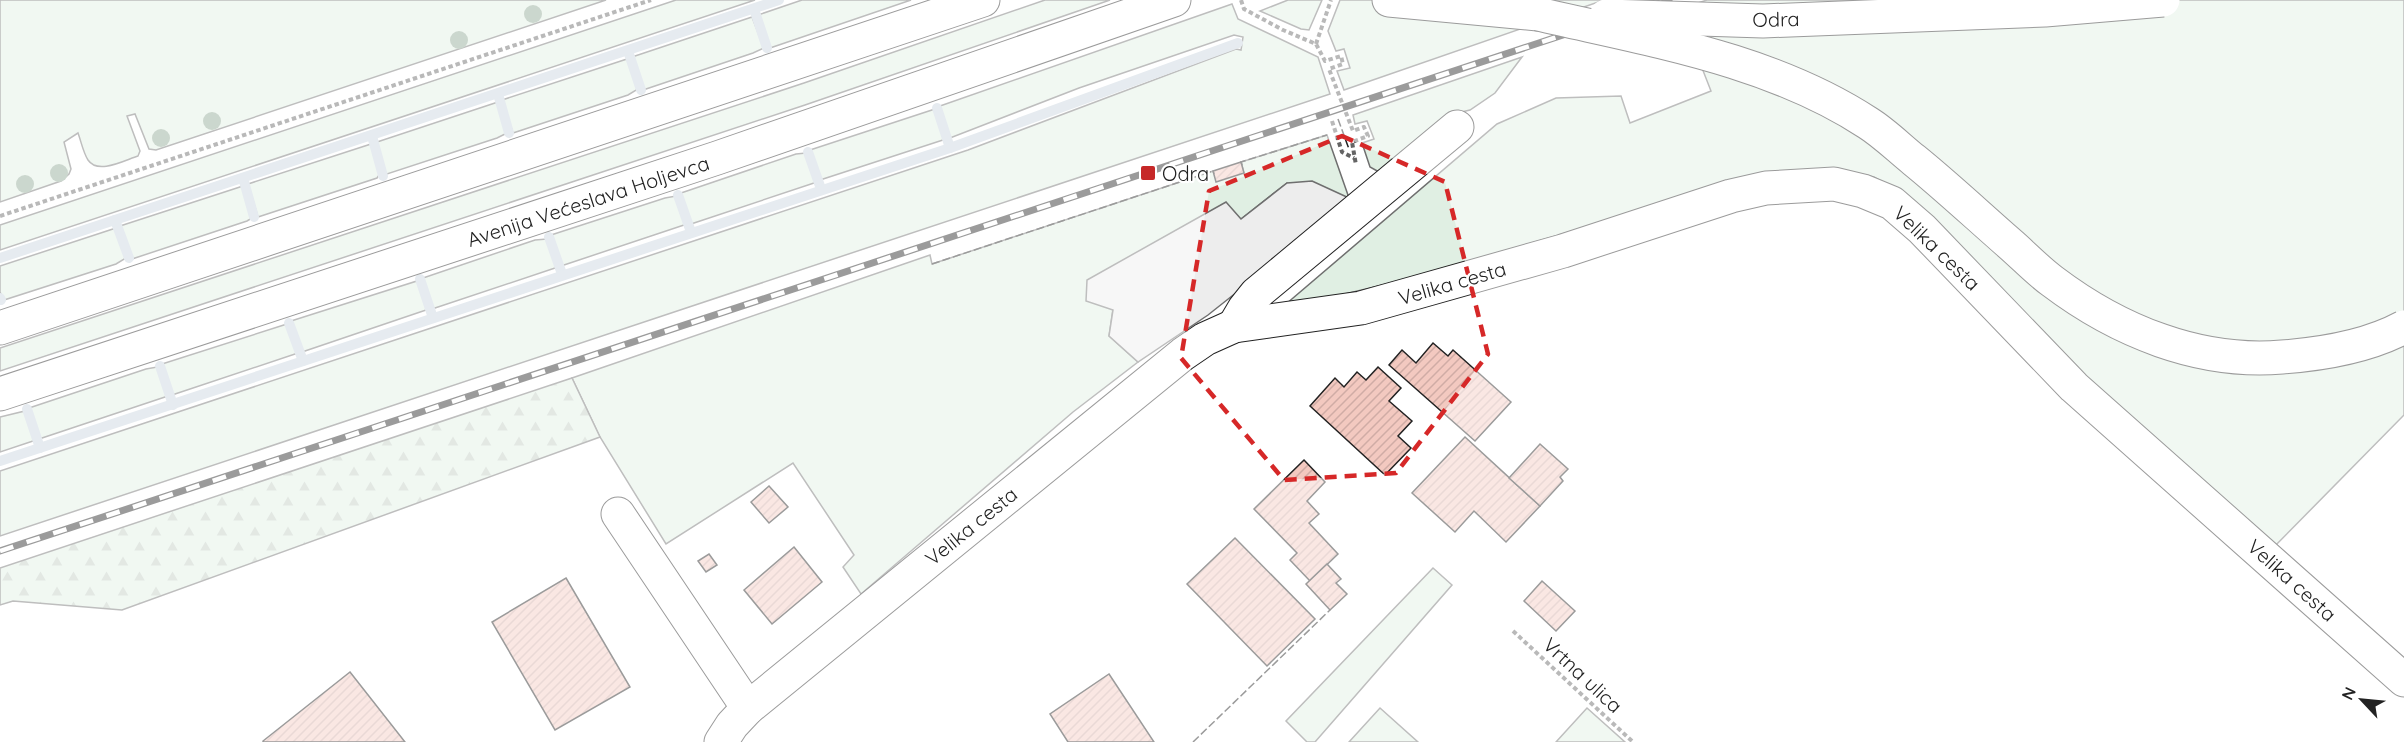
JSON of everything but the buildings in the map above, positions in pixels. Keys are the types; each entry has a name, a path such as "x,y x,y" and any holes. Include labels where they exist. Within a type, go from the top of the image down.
{"main road":[{"path":"0,328 983,0"},
{"name":"Avenija Većeslava Holjevca","path":"0,394 717,159 1174,0"},
{"name":"Odra","path":"1389,0 1538,14 1763,21 2044,10 2163,0"},
{"path":"1538,14 1708,54 1802,87 1869,123 1942,183 2051,281 2091,308 2131,330 2177,346 2222,357 2264,359 2309,355 2357,345 2404,327"},
{"path":"1234,326 1256,294 1456,127"},
{"name":"Velika cesta","path":"721,742 732,725 748,708 1183,354 1212,335 1234,326 1373,305 1563,251 1731,196 1766,188 1834,184 1863,191 1892,203 1922,229 2074,387 2404,680"},
{"path":"618,514 748,708"}],"path":[{"path":"0,216 651,0"},
{"path":"1241,0 1244,9 1283,30 1316,44 1325,61 1341,56 1343,64 1329,69 1353,131 1364,127 1368,136 1352,142 1354,158 1367,203"},
{"path":"1316,44 1331,0"},
{"path":"1332,121 1342,152 1354,158"},
{"name":"Vrtna ulica","path":"1513,631 1633,742"}],"highlighted area":[{"path":"1342,136 1445,182 1488,354 1396,473 1284,480 1181,358 1209,191"}],"green space":[{"path":"0,0 606,0 156,150 149,149 135,114 127,116 140,151 138,156 112,165 92,164 86,157 78,133 64,142 71,169 69,174 61,181 0,202"},
{"path":"676,0 755,0 0,250 0,225"},
{"path":"802,0 911,0 770,48 758,15"},
{"path":"1045,0 1110,0 805,105 0,371 0,348 804,83"},
{"path":"1288,0 1322,0 1309,30 1301,29 1260,11"},
{"path":"1340,0 1604,0 1344,90 1337,71 1350,68 1344,49 1336,51 1328,31"},
{"path":"1707,0 2404,0 2404,415 2271,550 2080,376 1898,191 1874,177 1849,172 1750,178 1428,274 1279,310 1497,124 1556,98 1621,96 1630,123 1711,91 1679,9"},
{"path":"1232,4 1238,19 1318,57 1330,94 0,536 0,471 968,150 1236,49 1241,50 1243,37 1234,35 1079,88 950,138 940,106"},
{"path":"752,17 764,48 643,90 632,57"},
{"path":"1522,57 1495,93 1470,110 1453,114 1379,172 1370,167 1362,143 1374,139 1367,121 1355,124 1353,115"},
{"path":"627,59 638,89 628,95 513,133 502,100"},
{"path":"498,102 507,133 387,174 384,171 377,142"},
{"path":"935,109 946,139 820,180 810,150"},
{"path":"1327,135 1349,198 1287,183 1241,219 1113,309 1109,336 1138,362 1073,412 861,594 843,567 854,555 793,463 666,544 600,437 572,378 930,255 932,264 1213,171 1244,173 1241,162"},
{"path":"371,144 381,172 377,178 258,217 248,184"},
{"path":"806,153 817,182 691,224 681,193 796,154"},
{"path":"243,186 252,218 132,259 120,226"},
{"path":"676,196 687,224 561,266 551,235"},
{"path":"116,228 126,258 116,264 4,300 0,292 0,266"},
{"path":"547,239 558,267 432,309 423,278 535,240"},
{"path":"417,281 429,309 302,352 291,321"},
{"path":"287,324 298,353 172,395 162,364"},
{"path":"157,367 168,396 39,439 29,408"},
{"path":"572,378 600,437 122,610 13,601 0,605 0,568"},
{"path":"25,411 36,440 0,452 0,417"},
{"path":"1433,568 1452,585 1315,742 1307,742 1286,721"},
{"path":"1380,708 1418,742 1349,742"},
{"path":"1587,708 1625,742 1556,742"}],"shaded area":[{"path":"1312,181 1349,198 1208,315 1138,362 1109,336 1113,310 1086,301 1087,280 1226,202 1241,219 1287,183"}],"waterway":[{"path":"0,258 779,0"},
{"path":"754,9 767,48"},
{"path":"0,461 950,148 1238,43"},
{"path":"628,51 641,90"},
{"path":"498,94 509,133"},
{"path":"937,108 950,148"},
{"path":"372,136 383,176"},
{"path":"808,152 821,189"},
{"path":"243,178 254,217"},
{"path":"678,195 691,232"},
{"path":"115,220 129,258"},
{"path":"549,237 562,274"},
{"path":"420,279 433,318"},
{"path":"289,323 303,361"},
{"path":"160,366 173,405"},
{"path":"27,409 40,448"}],"railway":[{"path":"0,551 1669,0"}],"fence":[{"path":"1338,119 1349,149"},
{"path":"1242,165 1241,162 1327,135"},
{"path":"932,264 1213,171 1214,174"},
{"path":"1193,742 1330,610"}],"place":[{"name":"Odra","path":"1148,173"}]}
